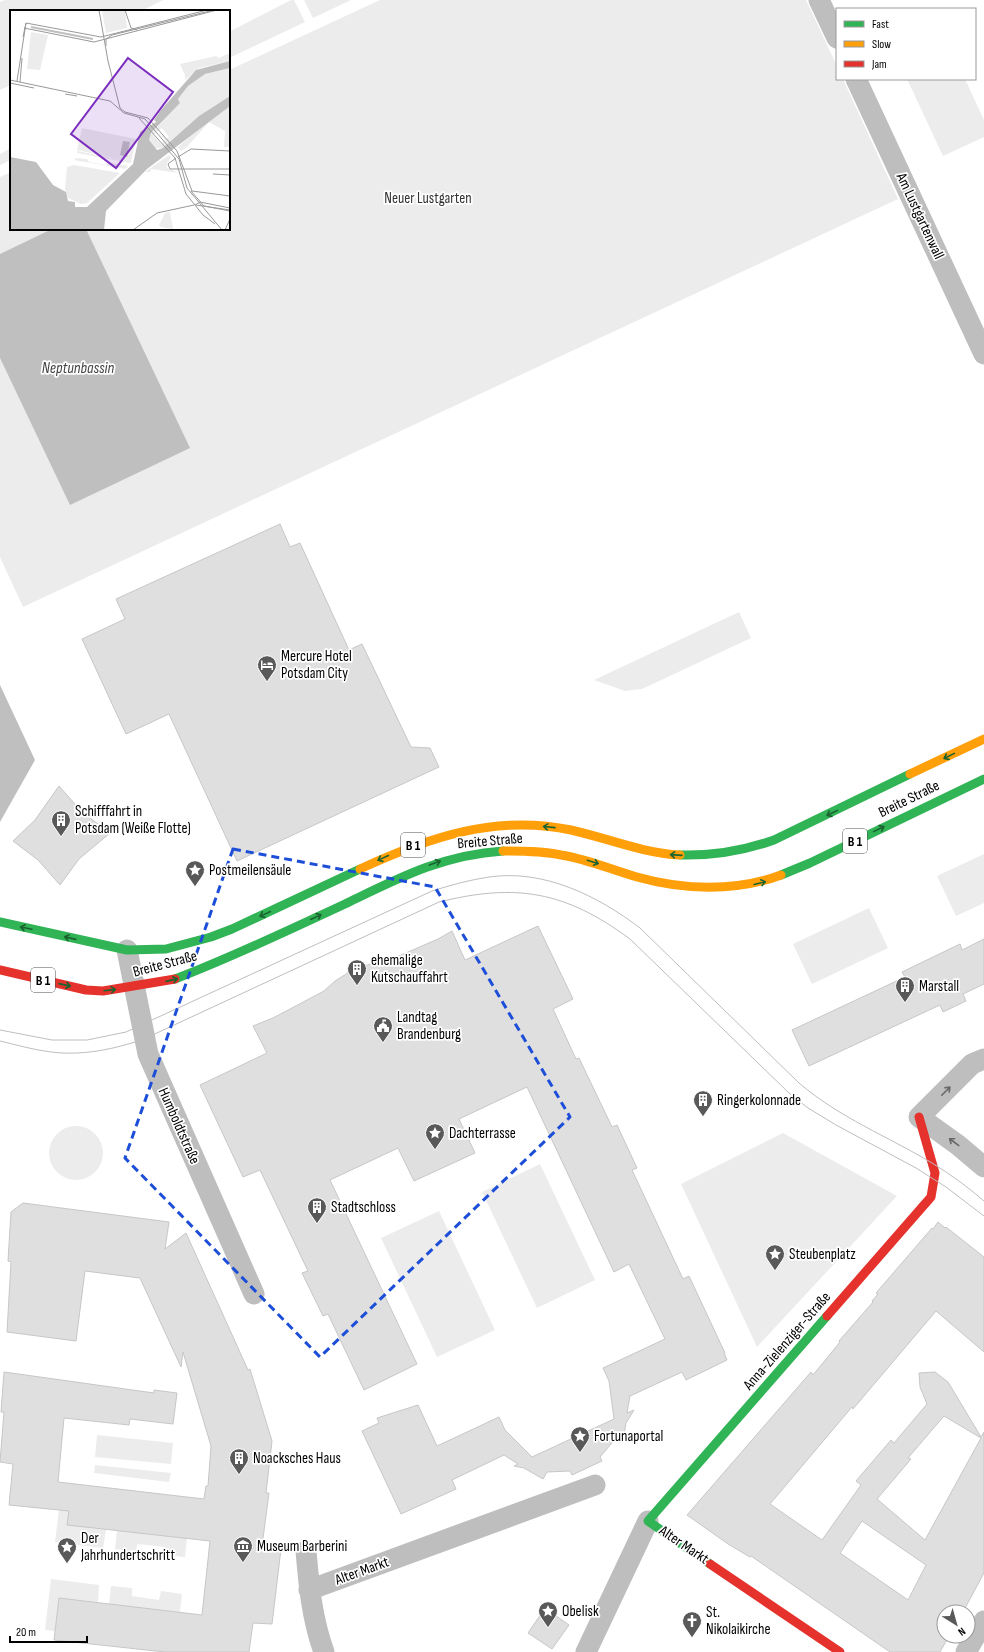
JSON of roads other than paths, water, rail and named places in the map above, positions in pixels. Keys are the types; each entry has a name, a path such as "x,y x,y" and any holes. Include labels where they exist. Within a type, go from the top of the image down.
{"main road":[{"name":"Breite Straße","path":"3,922 127,950 166,949 211,937 232,929 421,842 465,830 489,826 511,825 557,828 580,832 646,851 692,856 715,855 754,848 774,840 984,739"},
{"name":"Breite Straße","path":"0,970 86,990 102,991 172,980 194,973 424,867 445,859 491,852 537,851 582,859 626,874 670,884 722,887 746,886 783,876 984,779"},
{"name":"Anna-Zielenziger-Straße","path":"648,1521 931,1197 935,1173 919,1117"},
{"name":"Alter Markt","path":"648,1521 840,1652"}],"street":[{"path":"819,0 836,36"},
{"name":"Am Lustgartenwall","path":"856,80 984,354"},
{"name":"Humboldtstraße","path":"127,950 148,1054 153,1068 254,1294"},
{"path":"978,1062 919,1117 958,1145 984,1167"},
{"name":"Alter Markt","path":"309,1590 595,1485"},
{"name":"Alter Markt","path":"586,1652 648,1521"},
{"path":"306,1551 309,1590 316,1630 324,1652"},
{"path":"966,1652 984,1621"}],"water":[{"name":"Neptunbassin","path":"50,230 86,230 190,448 70,505 0,358 0,254"},
{"path":"0,685 35,760 0,822"}],"tram line":[{"path":"0,1030 52,1040 87,1040 126,1032 432,891 489,877 530,877 550,881 569,888 606,905 624,916 640,928 799,1083 847,1117 932,1163 959,1181 984,1201"},
{"path":"0,1041 38,1050 63,1053 99,1051 122,1046 144,1039 439,902 467,896 492,893 539,895 561,901 584,910 630,939 789,1093 808,1108 836,1125 916,1168 946,1187 984,1216"}],"place":[{"name":"Mercure Hotel Potsdam City","path":"267,682"},
{"name":"Schifffahrt in Potsdam (Weiße Flotte)","path":"61,837"},
{"name":"Postmeilensäule","path":"195,887"},
{"name":"ehemalige Kutschauffahrt","path":"357,986"},
{"name":"Marstall","path":"905,1003"},
{"name":"Landtag Brandenburg","path":"383,1043"},
{"name":"Ringerkolonnade","path":"703,1117"},
{"name":"Dachterrasse","path":"435,1150"},
{"name":"Stadtschloss","path":"317,1224"},
{"name":"Steubenplatz","path":"775,1271"},
{"name":"Fortunaportal","path":"580,1453"},
{"name":"Noacksches Haus","path":"239,1475"},
{"name":"Museum Barberini","path":"243,1563"},
{"name":"Der Jahrhundertschritt","path":"67,1564"},
{"name":"Obelisk","path":"548,1628"},
{"name":"St. Nikolaikirche","path":"692,1638"}],"park label":[{"name":"Neuer Lustgarten","path":"428,198"}]}
